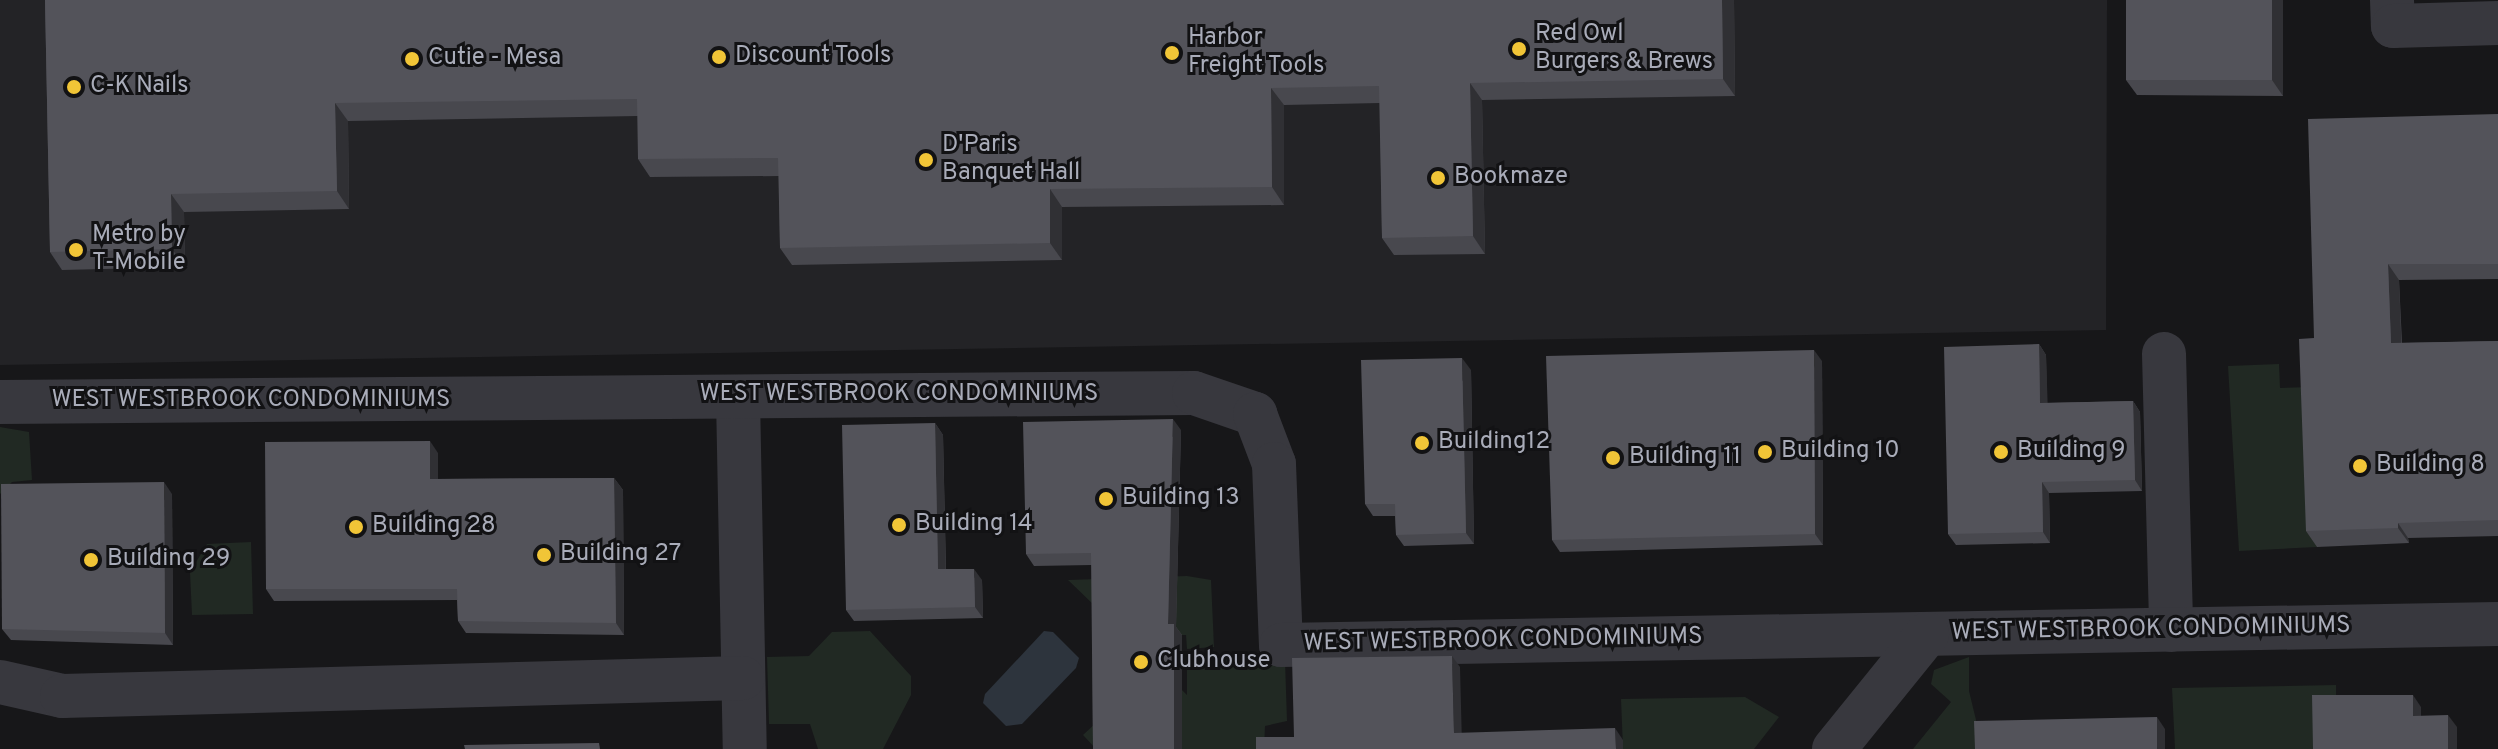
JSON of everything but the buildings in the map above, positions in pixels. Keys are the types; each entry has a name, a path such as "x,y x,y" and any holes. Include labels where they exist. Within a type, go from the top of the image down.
{"street":[{"path":"2392,0 2393,26 2498,23"},
{"path":"2164,354 2171,630"},
{"name":"WEST WESTBROOK CONDOMINIUMS","path":"0,402 1194,393 1255,414 1274,464 1281,645 2498,624"},
{"path":"738,397 745,749"},
{"path":"1834,749 1927,634"},
{"path":"0,682 62,696 743,678"}],"shaded area":[{"path":"0,0 2107,0 2106,330 0,365"},
{"path":"2279,364 2280,388 2311,387 2317,547 2239,551 2228,366"},
{"path":"0,427 29,432 32,480 12,482 0,494"},
{"path":"251,542 253,614 192,615 190,572 207,544"},
{"path":"1187,576 1211,580 1214,647 1187,649 1186,635 1125,635 1068,580"},
{"path":"870,631 911,676 911,695 883,749 818,749 810,724 769,724 767,657 809,656 832,632"},
{"path":"1044,631 1053,632 1079,658 1076,668 1022,724 1006,726 983,703 985,694"},
{"path":"1969,657 1969,691 1983,749 1913,749 1951,702 1931,684 1934,670"},
{"path":"1187,658 1285,660 1287,721 1265,726 1264,749 1096,749 1083,735 1101,718 1181,689 1187,695"},
{"path":"2336,685 2336,706 2321,749 2175,749 2172,688"},
{"path":"1745,697 1779,717 1754,749 1623,749 1621,699"}],"place":[{"name":"Red Owl Burgers & Brews","path":"1519,49"},
{"name":"Harbor Freight Tools","path":"1172,53"},
{"name":"Discount Tools","path":"719,57"},
{"name":"Cutie - Mesa","path":"412,59"},
{"name":"C-K Nails","path":"74,87"},
{"name":"D'Paris Banquet Hall","path":"926,160"},
{"name":"Bookmaze","path":"1438,178"},
{"name":"Metro by T-Mobile","path":"76,250"},
{"name":"Building12","path":"1422,443"},
{"name":"Building 10","path":"1765,452"},
{"name":"Building 9","path":"2001,452"},
{"name":"Building 11","path":"1613,458"},
{"name":"Building 8","path":"2360,466"},
{"name":"Building 13","path":"1106,499"},
{"name":"Building 14","path":"899,525"},
{"name":"Building 28","path":"356,527"},
{"name":"Building 27","path":"544,555"},
{"name":"Building 29","path":"91,560"},
{"name":"Clubhouse","path":"1141,662"}]}
